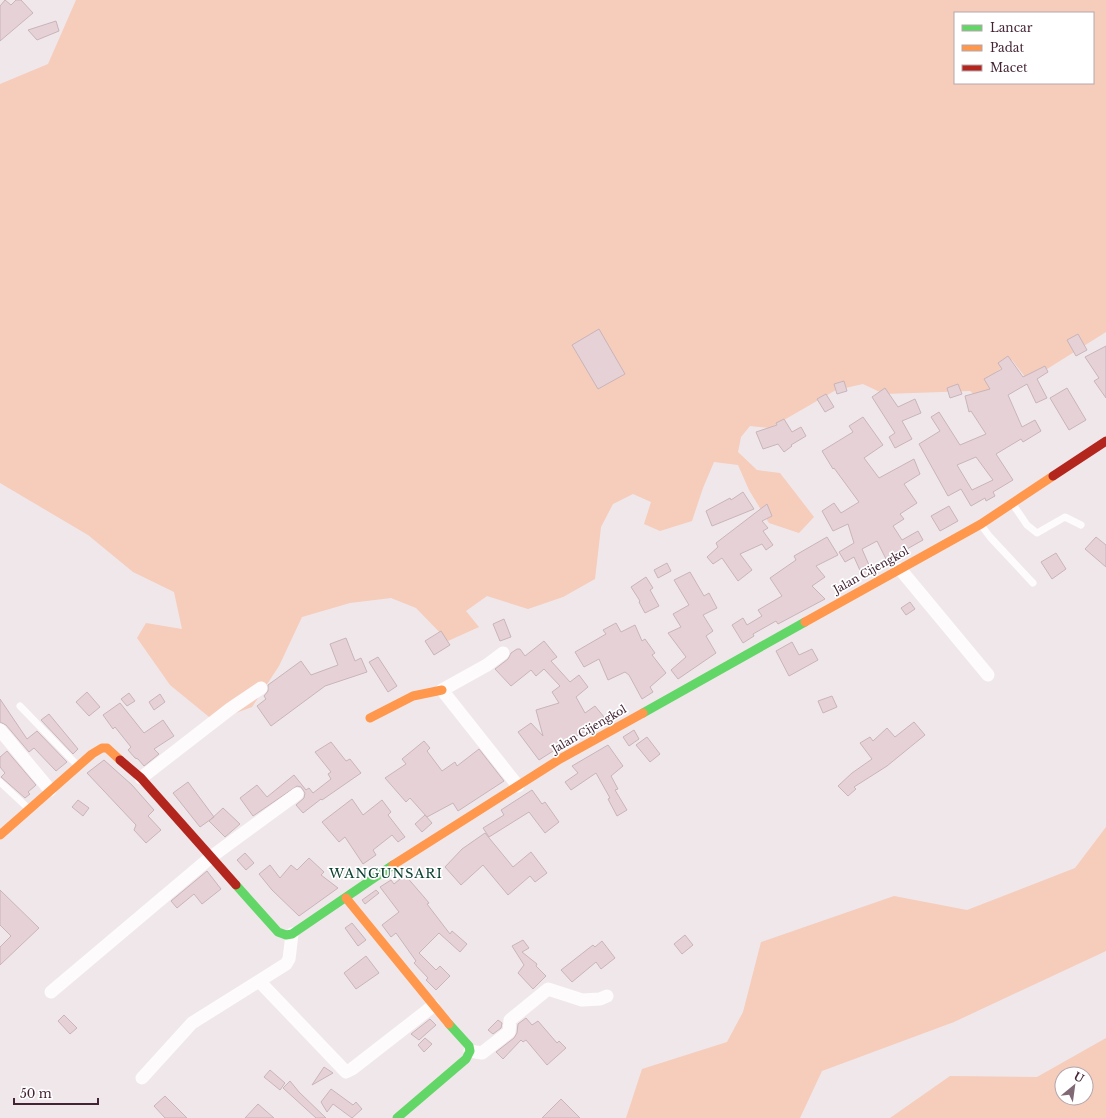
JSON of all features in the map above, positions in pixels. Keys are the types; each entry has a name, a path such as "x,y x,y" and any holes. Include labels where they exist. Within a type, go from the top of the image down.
{"street":[{"name":"Jalan Cijengkol","path":"292,934 381,873 518,786 617,726 980,524 1105,444"},
{"path":"900,569 988,675"},
{"path":"370,718 410,695 426,691 442,690 488,665 503,653"},
{"path":"141,778 230,709 261,688"},
{"path":"442,690 518,786"},
{"path":"0,730 50,790"},
{"path":"0,835 78,766 98,750 107,748 141,778 278,932 286,936 292,934 289,960 286,964 192,1023 142,1078"},
{"path":"51,992 211,857 296,794"},
{"path":"346,898 433,1006 469,1046 470,1051 466,1059 397,1118"},
{"path":"260,981 346,1072 352,1069 433,1006"},
{"path":"470,1051 482,1053 508,1032 510,1020 548,989 582,1000 600,999 607,996"}],"lane":[{"path":"1012,503 1026,525 1037,533 1065,517 1081,525"},
{"path":"980,524 990,537 1033,583"},
{"path":"20,706 78,766"},
{"path":"0,782 29,809"}],"shaded area":[{"path":"76,0 1106,0 1106,332 1028,381 1012,360 991,376 997,397 986,405 970,391 884,394 863,384 836,390 770,428 750,426 741,437 738,452 757,470 780,473 814,517 799,533 769,523 749,490 738,465 714,462 703,488 692,521 660,531 644,524 651,502 633,494 613,504 601,527 595,579 563,597 528,609 487,596 466,611 479,627 448,641 416,608 391,598 350,603 302,617 279,666 252,707 214,721 170,685 137,638 146,623 182,629 174,592 133,572 88,535 0,483 0,84 48,64"},
{"path":"1106,827 1106,951 954,1022 822,1071 800,1118 626,1118 642,1069 727,1042 743,1012 761,942 894,896 967,910 1075,868"},
{"path":"1106,1038 1106,1118 890,1118 950,1076 1037,1077 1054,1067 1054,1106 1094,1106 1094,1066 1056,1066"}],"building":[{"path":"5,0 11,5 16,0 21,0 33,13 0,41 0,6"},
{"path":"56,21 59,31 37,40 28,30"},
{"path":"599,329 625,374 598,389 572,345"},
{"path":"1078,334 1087,350 1076,356 1067,340"},
{"path":"1106,346 1106,398 1094,381 1099,378 1085,357"},
{"path":"1008,356 1023,377 1045,366 1048,372 1037,379 1047,398 1036,403 1027,384 1008,395 1022,427 1035,420 1041,431 1023,442 1021,439 996,454 1013,480 993,492 995,496 986,501 985,498 971,506 961,489 948,496 919,444 940,431 931,417 939,412 960,445 986,434 971,411 969,412 965,396 990,389 984,379 1002,369 998,363","holes":["976,457 993,480 972,490 957,465"]},
{"path":"844,381 847,391 837,394 834,384"},
{"path":"958,384 962,394 950,398 947,388"},
{"path":"885,388 898,407 915,399 921,413 902,421 912,439 895,448 889,437 895,433 872,397"},
{"path":"1067,388 1086,420 1069,430 1050,398"},
{"path":"826,394 834,407 825,412 817,399"},
{"path":"863,417 883,445 864,458 879,478 914,459 920,474 904,484 917,503 900,514 904,519 893,526 902,540 918,531 923,540 887,561 877,541 862,549 872,572 863,577 854,557 845,562 839,552 854,543 848,524 833,531 822,511 834,503 841,513 859,502 834,468 833,469 822,451 853,432 849,426"},
{"path":"784,419 792,432 801,427 806,436 791,445 792,446 784,452 778,444 763,449 756,432 777,425 776,423"},
{"path":"743,492 754,509 712,526 706,511 730,498 731,500"},
{"path":"767,504 772,516 762,521 768,528 763,531 773,545 766,550 762,544 740,554 752,570 738,581 722,558 713,564 707,557 718,547 716,543"},
{"path":"949,506 958,521 940,531 931,516"},
{"path":"827,537 838,555 816,566 825,577 812,586 825,599 778,624 776,621 753,634 754,636 743,643 732,625 743,618 747,625 762,616 758,610 782,596 770,578 796,560 794,556"},
{"path":"1096,537 1106,545 1106,567 1085,549"},
{"path":"1056,553 1066,569 1052,579 1041,562"},
{"path":"667,563 671,571 658,578 654,570"},
{"path":"690,572 704,596 709,593 717,608 703,615 713,631 706,636 716,653 678,679 671,670 686,657 668,633 681,627 673,614 689,605 674,580"},
{"path":"646,577 653,588 650,590 659,606 645,613 639,602 640,601 631,587"},
{"path":"910,602 915,609 906,615 901,608"},
{"path":"504,619 511,637 500,641 493,624"},
{"path":"616,623 621,632 635,625 642,641 645,639 655,653 652,655 666,673 650,687 653,692 642,699 629,675 625,672 608,680 599,659 584,667 575,652 606,634 603,630"},
{"path":"441,631 450,645 434,655 425,641"},
{"path":"346,638 355,661 361,658 367,672 325,686 271,726 257,706 266,699 264,696 268,691 268,685 301,661 311,675 338,665 330,644"},
{"path":"544,641 557,657 551,661 570,682 579,675 588,687 576,697 585,713 595,706 604,717 591,726 592,727 588,731 583,732 539,760 518,732 531,723 543,736 536,710 559,703 552,692 560,686 544,669 536,676 531,670 511,686 495,669 508,659 511,653 517,649 520,649 525,656"},
{"path":"792,642 799,655 812,649 818,660 789,676 776,651"},
{"path":"378,657 397,686 388,692 369,662"},
{"path":"87,692 100,707 89,716 76,702"},
{"path":"129,693 135,701 127,706 121,699"},
{"path":"160,694 165,702 154,710 149,702"},
{"path":"832,696 837,707 823,713 818,701"},
{"path":"0,699 27,739 37,731 67,762 56,771 34,748 29,752 6,725 0,722"},
{"path":"120,703 144,733 163,720 174,736 154,749 159,754 144,766 128,750 131,747 115,727 113,729 103,715"},
{"path":"49,714 78,749 73,754 41,720"},
{"path":"914,722 925,735 887,766 854,787 856,789 848,796 838,786 852,773 872,759 860,743 870,737 873,741 887,728 895,737"},
{"path":"634,730 639,739 629,746 623,737"},
{"path":"647,737 660,754 650,762 636,745"},
{"path":"424,741 430,748 427,751 442,771 455,762 457,766 479,749 504,781 458,811 453,803 427,817 410,798 406,802 385,778 406,764 402,759"},
{"path":"331,742 346,761 350,759 361,773 322,800 321,799 303,813 296,805 304,798 305,793 301,787 297,786 253,816 240,798 257,785 267,797 294,775 306,790 309,788 313,793 331,779 328,774 331,772 315,752"},
{"path":"608,745 623,766 611,776 618,789 615,790 627,810 617,816 608,799 610,798 596,773 571,790 565,782 578,773 572,766"},
{"path":"7,751 36,785 28,792 30,794 25,798 1,777 5,773 0,767 0,757"},
{"path":"104,760 132,785 154,810 148,816 161,830 146,843 134,830 136,825 87,773"},
{"path":"188,782 214,817 200,827 173,793"},
{"path":"532,790 542,804 545,802 559,822 545,833 529,812 489,837 483,828 504,815 501,810"},
{"path":"352,799 363,815 382,800 391,812 388,815 405,837 398,842 392,835 373,850 376,855 363,864 345,837 339,842 322,822"},
{"path":"78,800 89,808 83,816 72,807"},
{"path":"223,808 240,824 225,837 209,821"},
{"path":"425,815 432,823 422,832 415,824"},
{"path":"485,833 513,867 531,852 547,873 535,882 530,876 508,895 483,865 461,885 445,867 462,849"},
{"path":"245,853 254,863 246,870 237,860"},
{"path":"309,858 324,872 321,875 338,888 299,916 272,890 259,874 270,865 280,878 291,865 297,870"},
{"path":"207,871 221,889 202,904 194,894 177,908 171,901"},
{"path":"405,875 429,903 427,904 450,934 452,931 467,944 460,952 439,933 419,953 436,970 440,966 450,976 436,990 426,980 428,978 414,963 416,961 396,933 391,937 382,925 399,912 380,887 391,880 394,884"},
{"path":"0,890 39,928 0,965 0,947 11,936 0,925"},
{"path":"376,890 379,893 365,904 362,900"},
{"path":"352,923 366,940 358,946 345,928"},
{"path":"685,935 693,945 682,954 674,944"},
{"path":"523,940 529,948 522,952 537,964 536,966 546,976 533,989 518,973 524,965 512,946"},
{"path":"602,941 615,958 601,969 596,962 572,982 561,970 593,945 595,947"},
{"path":"366,956 379,973 356,989 344,973"},
{"path":"64,1015 77,1028 70,1034 58,1021"},
{"path":"526,1018 532,1025 538,1021 557,1043 559,1041 566,1048 547,1065 526,1040 523,1042 521,1040 503,1059 496,1052 514,1038 517,1033 518,1024"},
{"path":"430,1019 436,1025 419,1040 411,1034"},
{"path":"498,1020 502,1023 501,1028 493,1034 488,1030"},
{"path":"425,1038 432,1044 424,1052 418,1045"},
{"path":"324,1067 333,1073 312,1085"},
{"path":"270,1070 285,1083 280,1090 264,1077"},
{"path":"290,1081 299,1092 326,1118 316,1118 283,1088"},
{"path":"331,1089 353,1105 356,1102 362,1109 352,1118 333,1104 327,1112 321,1102"},
{"path":"165,1096 187,1118 165,1118 154,1106"},
{"path":"561,1099 580,1118 542,1118"},
{"path":"258,1104 274,1118 245,1118"}],"traffic: fast":[{"path":"643,713 805,622"},
{"path":"236,885 278,932 286,935 292,934 393,865"},
{"path":"397,1118 466,1059 470,1051 469,1046 449,1024"}],"traffic: slow":[{"path":"805,622 981,524 1053,476"},
{"path":"370,718 413,696 442,690"},
{"path":"393,865 560,759 643,713"},
{"path":"0,835 92,754 102,748 107,748 120,760"},
{"path":"346,898 449,1024"}],"traffic: jam":[{"path":"1053,476 1106,441"},
{"path":"120,760 141,778 236,885"}],"district":[{"name":"WANGUNSARI","path":"386,873"}]}
